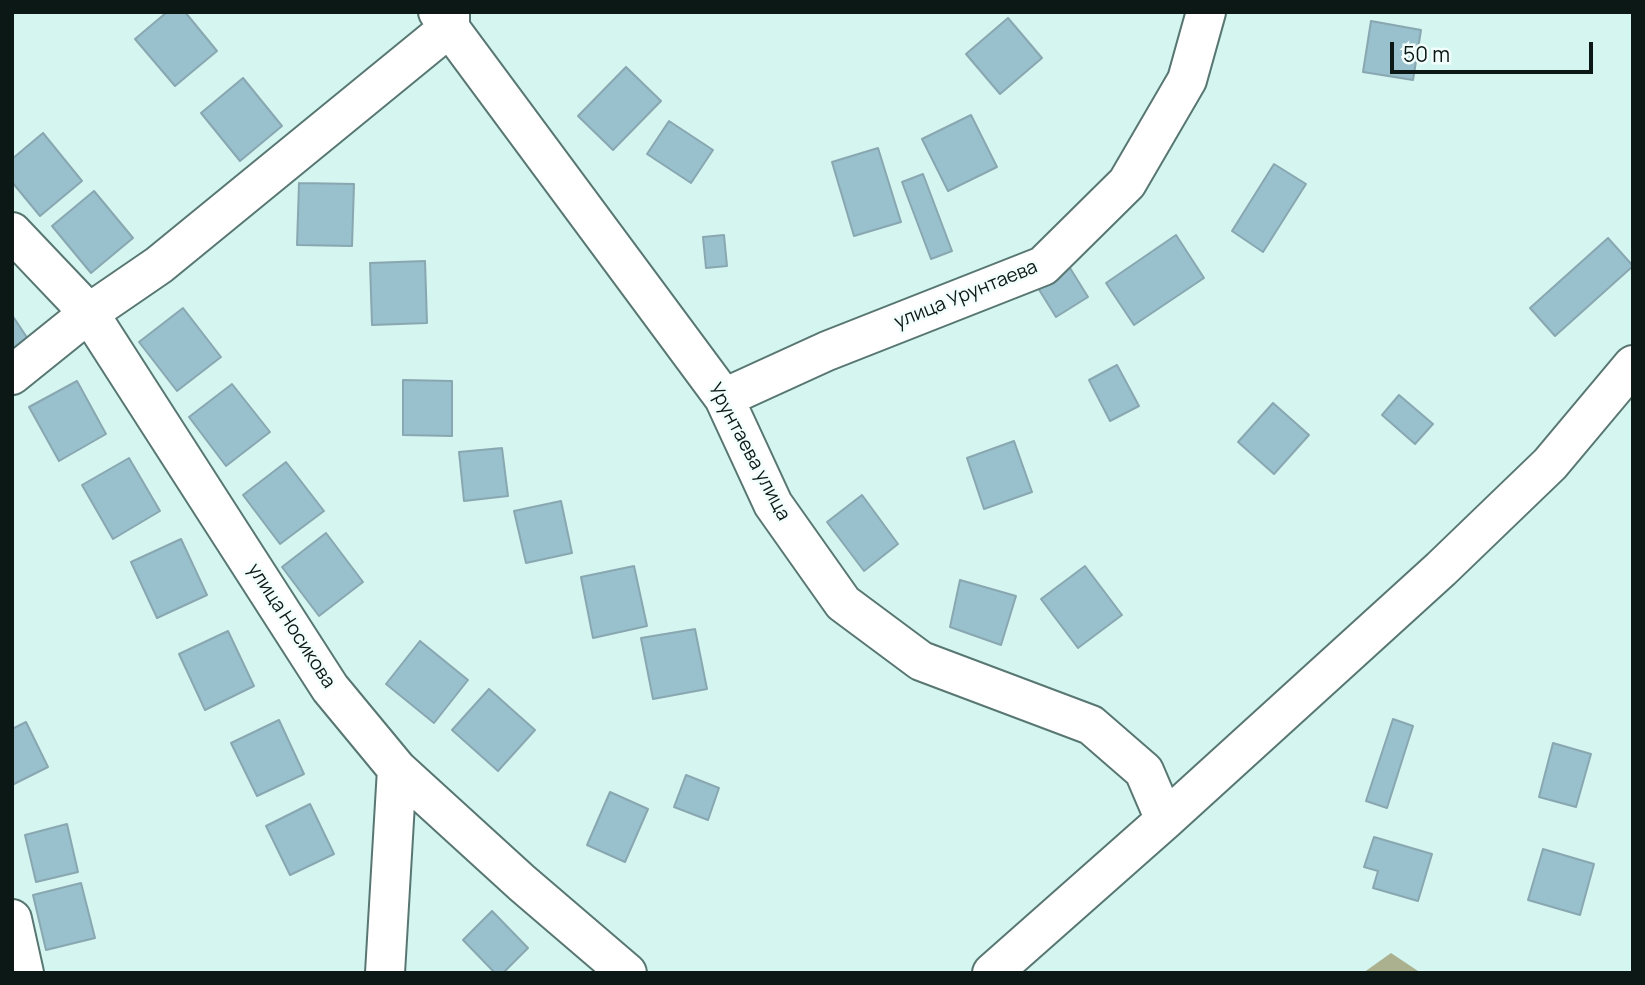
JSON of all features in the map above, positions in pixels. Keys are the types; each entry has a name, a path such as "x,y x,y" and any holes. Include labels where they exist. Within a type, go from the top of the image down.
{"street":[{"name":"улица Урунтаева","path":"724,398 827,351 1043,266 1127,183 1186,80 1206,12"},
{"name":"Урунтаева улица","path":"446,17 724,398 773,504 843,603 921,661 1091,725 1144,771 1165,821"},
{"path":"12,375 89,313 159,265 446,17"},
{"name":"улица Носикова","path":"12,232 89,313 330,688 397,769 522,883 627,973"},
{"path":"992,973 1165,821 1441,569 1540,474 1633,365"},
{"path":"385,973 397,769"},
{"path":"12,919 24,973"}],"green space":[{"path":"1391,953 1421,973 1363,973"}],"building":[{"path":"167,12 185,12 217,51 175,86 135,39"},
{"path":"1008,18 1042,58 1000,94 966,54"},
{"path":"1371,21 1421,30 1413,80 1363,72"},
{"path":"626,67 661,101 613,150 578,116"},
{"path":"243,78 282,126 240,161 201,113"},
{"path":"971,115 997,167 948,191 922,139"},
{"path":"669,121 713,150 691,183 647,154"},
{"path":"43,133 82,181 40,216 12,182 12,159"},
{"path":"878,148 901,222 854,236 832,162"},
{"path":"1274,164 1306,184 1263,252 1232,231"},
{"path":"923,174 952,251 931,259 902,182"},
{"path":"299,183 354,184 352,246 297,245"},
{"path":"94,191 133,238 91,273 52,226"},
{"path":"724,235 727,266 706,268 703,237"},
{"path":"1176,235 1204,278 1134,325 1106,283"},
{"path":"1608,238 1633,266 1555,336 1530,308"},
{"path":"425,261 427,323 372,325 370,263"},
{"path":"1070,268 1088,297 1056,317 1038,288"},
{"path":"183,308 221,357 177,391 139,342"},
{"path":"12,315 28,339 12,349"},
{"path":"1117,365 1139,406 1110,421 1089,380"},
{"path":"403,380 452,381 452,436 403,435"},
{"path":"77,381 106,434 59,461 29,407"},
{"path":"232,384 270,432 226,466 189,417"},
{"path":"1399,395 1433,424 1415,444 1382,415"},
{"path":"1273,403 1309,435 1274,474 1238,442"},
{"path":"1014,441 1032,492 984,509 967,458"},
{"path":"502,448 508,496 464,501 459,452"},
{"path":"129,458 160,511 113,539 82,485"},
{"path":"286,462 324,511 280,544 243,495"},
{"path":"862,495 898,544 864,571 827,522"},
{"path":"561,501 572,553 526,563 514,511"},
{"path":"326,533 363,582 319,616 282,567"},
{"path":"181,539 207,595 157,618 131,562"},
{"path":"634,566 647,626 593,638 581,577"},
{"path":"1085,566 1122,615 1078,648 1041,599"},
{"path":"960,580 1016,596 1001,645 950,627"},
{"path":"695,629 707,689 653,699 641,638"},
{"path":"228,631 254,686 205,710 179,654"},
{"path":"420,641 468,680 434,723 386,684"},
{"path":"489,689 535,730 498,771 452,730"},
{"path":"1393,719 1413,726 1387,808 1366,801"},
{"path":"279,720 304,774 257,796 231,743"},
{"path":"26,722 48,767 12,785 12,729"},
{"path":"1553,743 1591,754 1576,807 1539,797"},
{"path":"686,775 719,788 708,820 674,807"},
{"path":"610,792 648,809 625,862 587,845"},
{"path":"310,804 334,854 290,875 266,826"},
{"path":"67,824 78,872 36,882 25,835"},
{"path":"1374,837 1432,854 1418,901 1373,888 1378,871 1364,867"},
{"path":"1543,849 1594,864 1580,915 1528,900"},
{"path":"81,883 95,938 46,950 33,895"},
{"path":"492,911 528,948 503,973 495,973 463,940"}]}
